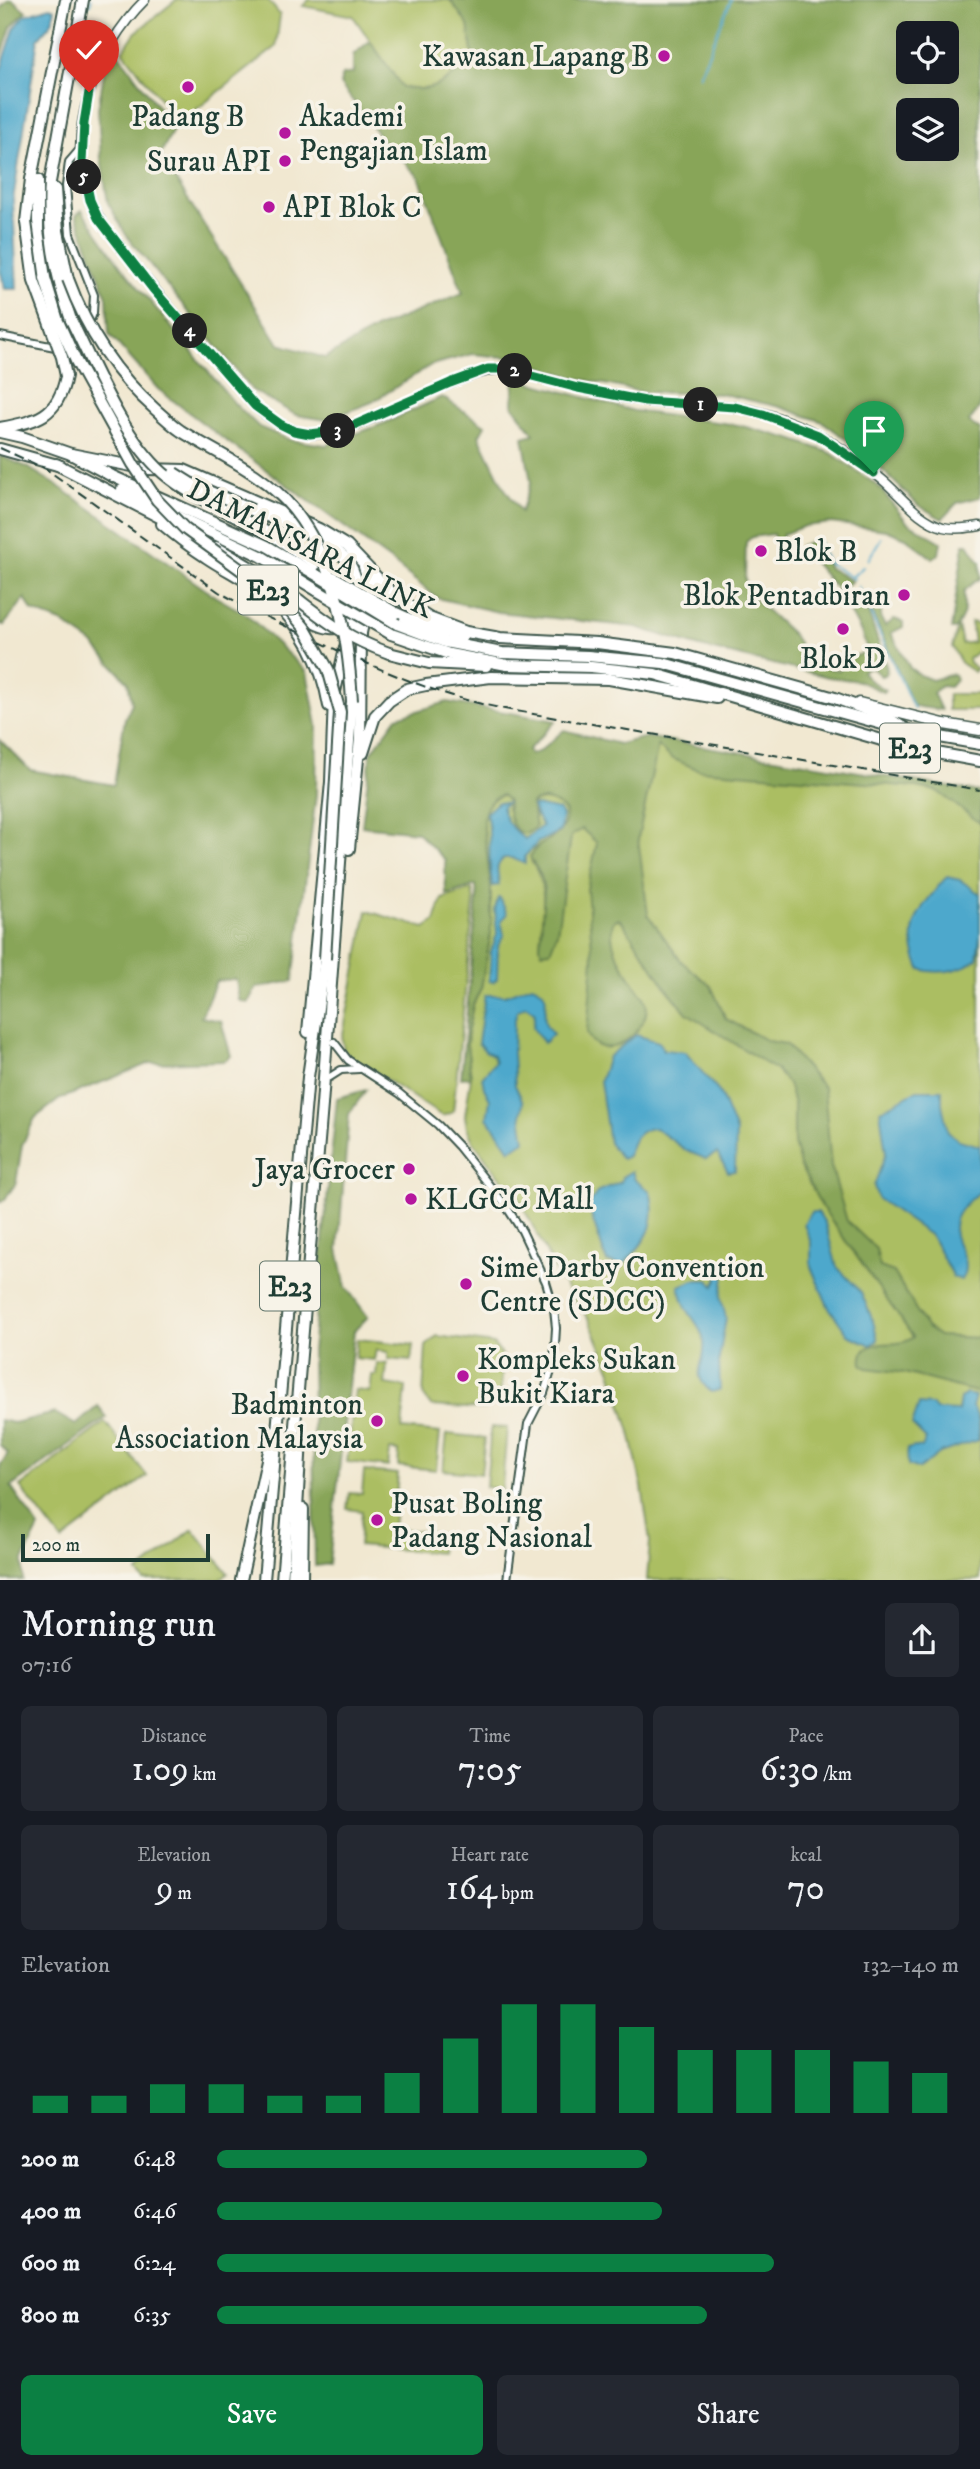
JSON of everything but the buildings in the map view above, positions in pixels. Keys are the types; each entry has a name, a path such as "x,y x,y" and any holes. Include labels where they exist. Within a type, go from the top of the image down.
{"highway":[{"name":"E23","path":"66,0 39,149 38,230 45,278 58,321 76,361 133,464 157,500 185,529 266,588 287,607 318,649 336,691 340,712 322,1105 282,1580"},
{"name":"E23","path":"83,0 55,151 54,173 63,280 103,352 125,380 178,429 235,461 278,494 294,511 326,565 336,595 350,665 352,701 329,960 308,1077 264,1580"},
{"path":"0,430 41,418 54,407 63,393 66,376 62,357 34,281 26,222 31,179 39,149"},
{"path":"63,280 71,320 90,358 131,434 162,472 186,490 272,536 334,576 395,624 430,628 486,642 643,656 663,663"},
{"path":"56,464 171,523 315,624 339,628 351,622 358,602 358,581 355,570 345,557 306,534 190,484 162,462 148,446 90,358"},
{"name":"DAMANSARA LINK","path":"0,430 71,454 112,476 267,546 449,654 507,665 591,667 655,674 767,709 909,748 980,761"},
{"name":"DAMANSARA LINK","path":"0,449 80,471 261,555 318,592 445,642 502,653 588,656 663,663 911,732 980,744"},
{"path":"71,454 147,469 184,470 319,528 346,546 389,590 408,605 429,618 466,632 500,638 576,641 675,653 835,698 886,718 911,732"},
{"path":"144,509 206,558 271,598 290,619 305,639 321,671 332,724"},
{"path":"185,529 268,578 334,628 358,642 429,663 480,667 507,665"},
{"path":"322,1105 330,1077 334,1042 357,773 361,633 371,586 368,572 346,546"},
{"path":"308,1077 306,1057 331,782 334,696 347,639 366,612 395,599 408,605"},
{"path":"573,648 609,645"},
{"path":"357,773 375,716 389,701 407,689 426,685 491,677 609,679 767,709"},
{"path":"334,696 342,688 352,686 357,691 360,702"},
{"path":"293,1580 300,1475 302,1408 299,1387"},
{"path":"241,1580 280,1399"},
{"path":"300,1475 303,1499 302,1580"}],"main road":[{"path":"835,698 980,730"}],"street":[{"path":"145,0 124,20 95,72 85,114 82,147 82,163 90,200 98,218 153,289 266,416 294,431 310,434 343,430 488,369 515,371 578,388 645,401 735,407 792,424 818,435 864,466 928,520 954,528 980,526"},
{"path":"0,336 55,346 74,338 90,321 94,295 70,234 66,186 69,162 82,147"},
{"path":"67,172 82,163"},
{"path":"334,1042 342,1055 399,1093 438,1125 458,1146 506,1206 522,1231 546,1282 554,1308 557,1340 554,1362 544,1393 528,1424 507,1580"},
{"path":"330,1077 341,1070 361,1069"}],"green space":[{"path":"8,0 13,0 26,11 11,27 0,60 0,9"},
{"name":"Padang B","path":"176,0 268,0 280,15 276,47 179,123 123,51 135,33"},
{"path":"309,0 743,0 469,26 473,58 441,83 413,89 402,87 353,16 303,6"},
{"path":"450,0 980,0 980,407 969,422 980,430 980,497 957,503 942,519 918,505 867,455 823,422 780,407 723,394 642,392 576,378 513,358 473,354 431,365 372,402 327,420 296,415 252,390 126,235 108,203 101,159 98,109 104,72 117,52 174,128 160,155 279,344 325,358 377,328 463,293 419,177 381,138 340,84 342,75 353,73 353,55 370,41 402,87 413,89 424,89 441,83 473,58 468,25"},
{"path":"82,210 120,265 235,404 259,427 290,440 326,445 385,423 442,397 485,425 479,436 503,486 521,512 531,482 523,437 534,434 513,406 514,378 634,411 738,425 831,453 878,486 907,522 941,542 939,554 932,558 906,538 886,530 831,523 805,526 783,534 778,549 773,534 752,537 746,542 745,579 752,597 791,633 815,666 839,670 848,663 848,659 866,652 861,632 843,600 850,596 861,611 867,609 887,668 886,674 881,676 872,668 862,671 869,680 885,690 883,692 859,681 828,677 700,647 636,627 498,612 437,598 390,560 158,389 109,334 107,297 76,215"},
{"path":"0,456 27,467 58,486 216,597 246,614 307,672 317,725 316,795 293,981 256,988 248,1003 239,1000 236,979 216,981 201,1017 221,1021 231,1056 224,1061 150,1063 60,1099 35,1118 22,1145 16,1183 0,1202 0,740 30,770 114,785 125,718 132,703 128,682 92,643 61,622 32,611 25,598 4,625 0,624"},
{"path":"813,541 829,568 852,581 839,592 800,546"},
{"path":"964,544 968,544 980,562 980,578 964,591 963,614 955,629 951,629"},
{"path":"874,599 882,610 880,617 885,626 895,619 903,622 903,627 891,633 910,668 932,680 953,674 955,676 956,680 950,687 941,686 933,693 941,710 913,706 867,602"},
{"path":"971,622 980,624 980,650 968,659 977,669 974,672 962,664 952,647 958,626 962,644 974,642"},
{"path":"948,694 980,694 980,710 948,710"},
{"path":"447,702 556,721 528,750 531,755 540,751 564,730 619,744 647,737 980,792 980,823 937,791 917,787 699,770 671,758 658,746 638,838 648,915 682,962 711,986 726,1019 768,1041 786,1044 824,1088 831,1166 847,1221 876,1249 880,1267 894,1272 926,1327 939,1336 980,1338 980,1393 904,1373 867,1368 862,1364 862,1355 866,1349 907,1341 913,1337 822,1207 800,1166 794,1143 794,1104 788,1084 776,1070 687,1013 667,989 621,920 617,919 613,922 612,931 615,949 645,998 646,1013 642,1024 625,1042 604,1047 594,1043 587,1033 593,959 587,889 597,843 582,829 571,836 557,933 550,951 542,952 540,947 544,890 541,876 530,857 534,850 562,829 565,822 566,812 550,801 540,800 531,804 536,826 530,832 519,832 514,828 508,801 502,795 491,801 485,812 483,821 491,887 491,933 481,988 473,1005 468,1030 471,1077 461,1078 476,885 446,895 445,860 417,832 362,826 371,753 397,717"},
{"path":"658,746 917,787 980,800 980,1580 647,1580 650,1541 642,1487 630,1432 611,1371 589,1320 559,1277 516,1193 499,1176 473,1141 467,1128 465,1116 471,1077 468,1030 473,1005 481,988 491,933 491,887 483,821 487,806 502,795 508,801 507,810 536,816 531,805 545,800 558,805 566,812 560,830 534,849 531,861 541,881 543,892 540,947 567,866 571,836 582,829 597,842"},
{"path":"472,889 474,902 453,1112 442,1116 344,1052 342,1039 367,911 425,928 435,921 442,899"},
{"path":"366,1090 349,1114 338,1249 346,1287 368,1317 354,1331 329,1564 315,1566 312,1351 337,1098"},
{"name":"Kompleks Sukan Bukit Kiara","path":"437,1336 493,1344 504,1357 500,1396 484,1409 431,1406 423,1395 426,1346"},
{"name":"Badminton Association Malaysia","path":"357,1339 413,1345 411,1361 388,1359 388,1352 376,1350 374,1360 355,1358"},
{"name":"Badminton Association Malaysia","path":"377,1363 387,1364 385,1384 406,1387 402,1429 440,1433 436,1470 398,1466 399,1451 390,1450 388,1467 347,1462 355,1390 370,1392"},
{"path":"98,1406 107,1417 11,1487 39,1528 23,1560 23,1580 0,1580 0,1466 8,1453 0,1445 0,1420 14,1423 55,1413 76,1425"},
{"path":"105,1422 147,1476 62,1541 20,1487"},
{"name":"Kompleks Sukan Bukit Kiara","path":"491,1427 507,1428 502,1489 486,1487"},
{"name":"Pusat Boling Padang Nasional","path":"447,1434 485,1438 481,1474 443,1470"},
{"name":"Pusat Boling Padang Nasional","path":"364,1471 398,1474 393,1528 442,1534 440,1553 359,1546 362,1511 347,1509 349,1493 362,1494"},
{"path":"193,1529 228,1573 219,1580 144,1580 138,1573"}],"water":[{"path":"50,7 55,9 52,22 38,39 13,200 17,289 5,289 0,269 0,72 14,29 25,15"},
{"path":"498,802 506,803 502,807 507,822 525,839 542,826 532,807 536,805 559,810 562,816 560,831 538,842 525,856 525,864 512,858 504,858 501,861 498,868 499,885 493,886 486,813"},
{"path":"947,877 960,880 980,894 977,959 957,969 927,971 920,969 916,959 913,932 918,915"},
{"path":"498,898 507,914 501,921 504,935 498,946 497,979 493,982 489,981 491,952 497,934 495,909"},
{"path":"532,985 545,997 546,1026 553,1034 544,1043 533,1028 535,1013 526,1006 517,1011 513,1053 515,1085 523,1102 521,1115 525,1141 510,1150 487,1118 490,1100 482,1077 495,1062 493,1055 478,1043 485,995 505,995"},
{"path":"636,1035 659,1042 664,1050 685,1052 720,1093 736,1132 735,1171 728,1172 717,1153 706,1159 687,1151 655,1128 640,1133 628,1156 622,1159 609,1143 600,1081 608,1057"},
{"path":"917,1090 942,1090 948,1132 959,1140 980,1146 980,1192 964,1206 956,1218 954,1229 964,1259 965,1269 961,1280 953,1277 931,1236 878,1199 874,1186 886,1153 880,1111"},
{"path":"632,1171 635,1180 650,1191 653,1214 649,1232 623,1265 607,1262 591,1215 590,1203 598,1191 621,1182 622,1177"},
{"path":"811,1212 818,1212 825,1223 837,1267 861,1292 878,1340 871,1345 848,1335 828,1306 811,1267 811,1243 804,1224"},
{"path":"720,1272 724,1277 721,1297 726,1318 719,1359 720,1390 711,1392 704,1385 699,1373 704,1350 703,1337 686,1307 679,1286 694,1280 709,1280 714,1286"},
{"path":"966,1394 975,1396 972,1407 979,1423 978,1440 940,1453 919,1469 908,1465 907,1449 922,1448 926,1439 912,1425 919,1404 932,1405 936,1410 958,1411 960,1399"}],"waterway":[{"path":"87,5 91,0"},
{"path":"699,76 731,0"},
{"path":"868,560 881,538"},
{"path":"818,541 827,562 854,579"},
{"path":"853,576 863,567"},
{"path":"858,586 914,709"}],"railway":[{"path":"0,448 46,469 219,592 339,651 423,686 465,700 510,710 980,790"}],"place":[{"name":"Kawasan Lapang B","path":"664,56"},
{"name":"Padang B","path":"188,87"},
{"name":"Akademi Pengajian Islam","path":"285,133"},
{"name":"Surau API","path":"285,161"},
{"name":"API Blok C","path":"269,207"},
{"name":"Blok B","path":"761,551"},
{"name":"Blok Pentadbiran","path":"904,595"},
{"name":"Blok D","path":"843,629"},
{"name":"Jaya Grocer","path":"409,1169"},
{"name":"KLGCC Mall","path":"411,1199"},
{"name":"Sime Darby Convention Centre (SDCC)","path":"466,1284"},
{"name":"Kompleks Sukan Bukit Kiara","path":"463,1376"},
{"name":"Badminton Association Malaysia","path":"377,1421"},
{"name":"Pusat Boling Padang Nasional","path":"377,1520"}],"route":[{"path":"89,92 82,139 82,163 86,188 98,218 153,289 255,406 266,416 294,431 310,434 343,430 450,383 488,369 505,369 578,388 645,401 735,407 763,414 807,429 874,473"}]}
